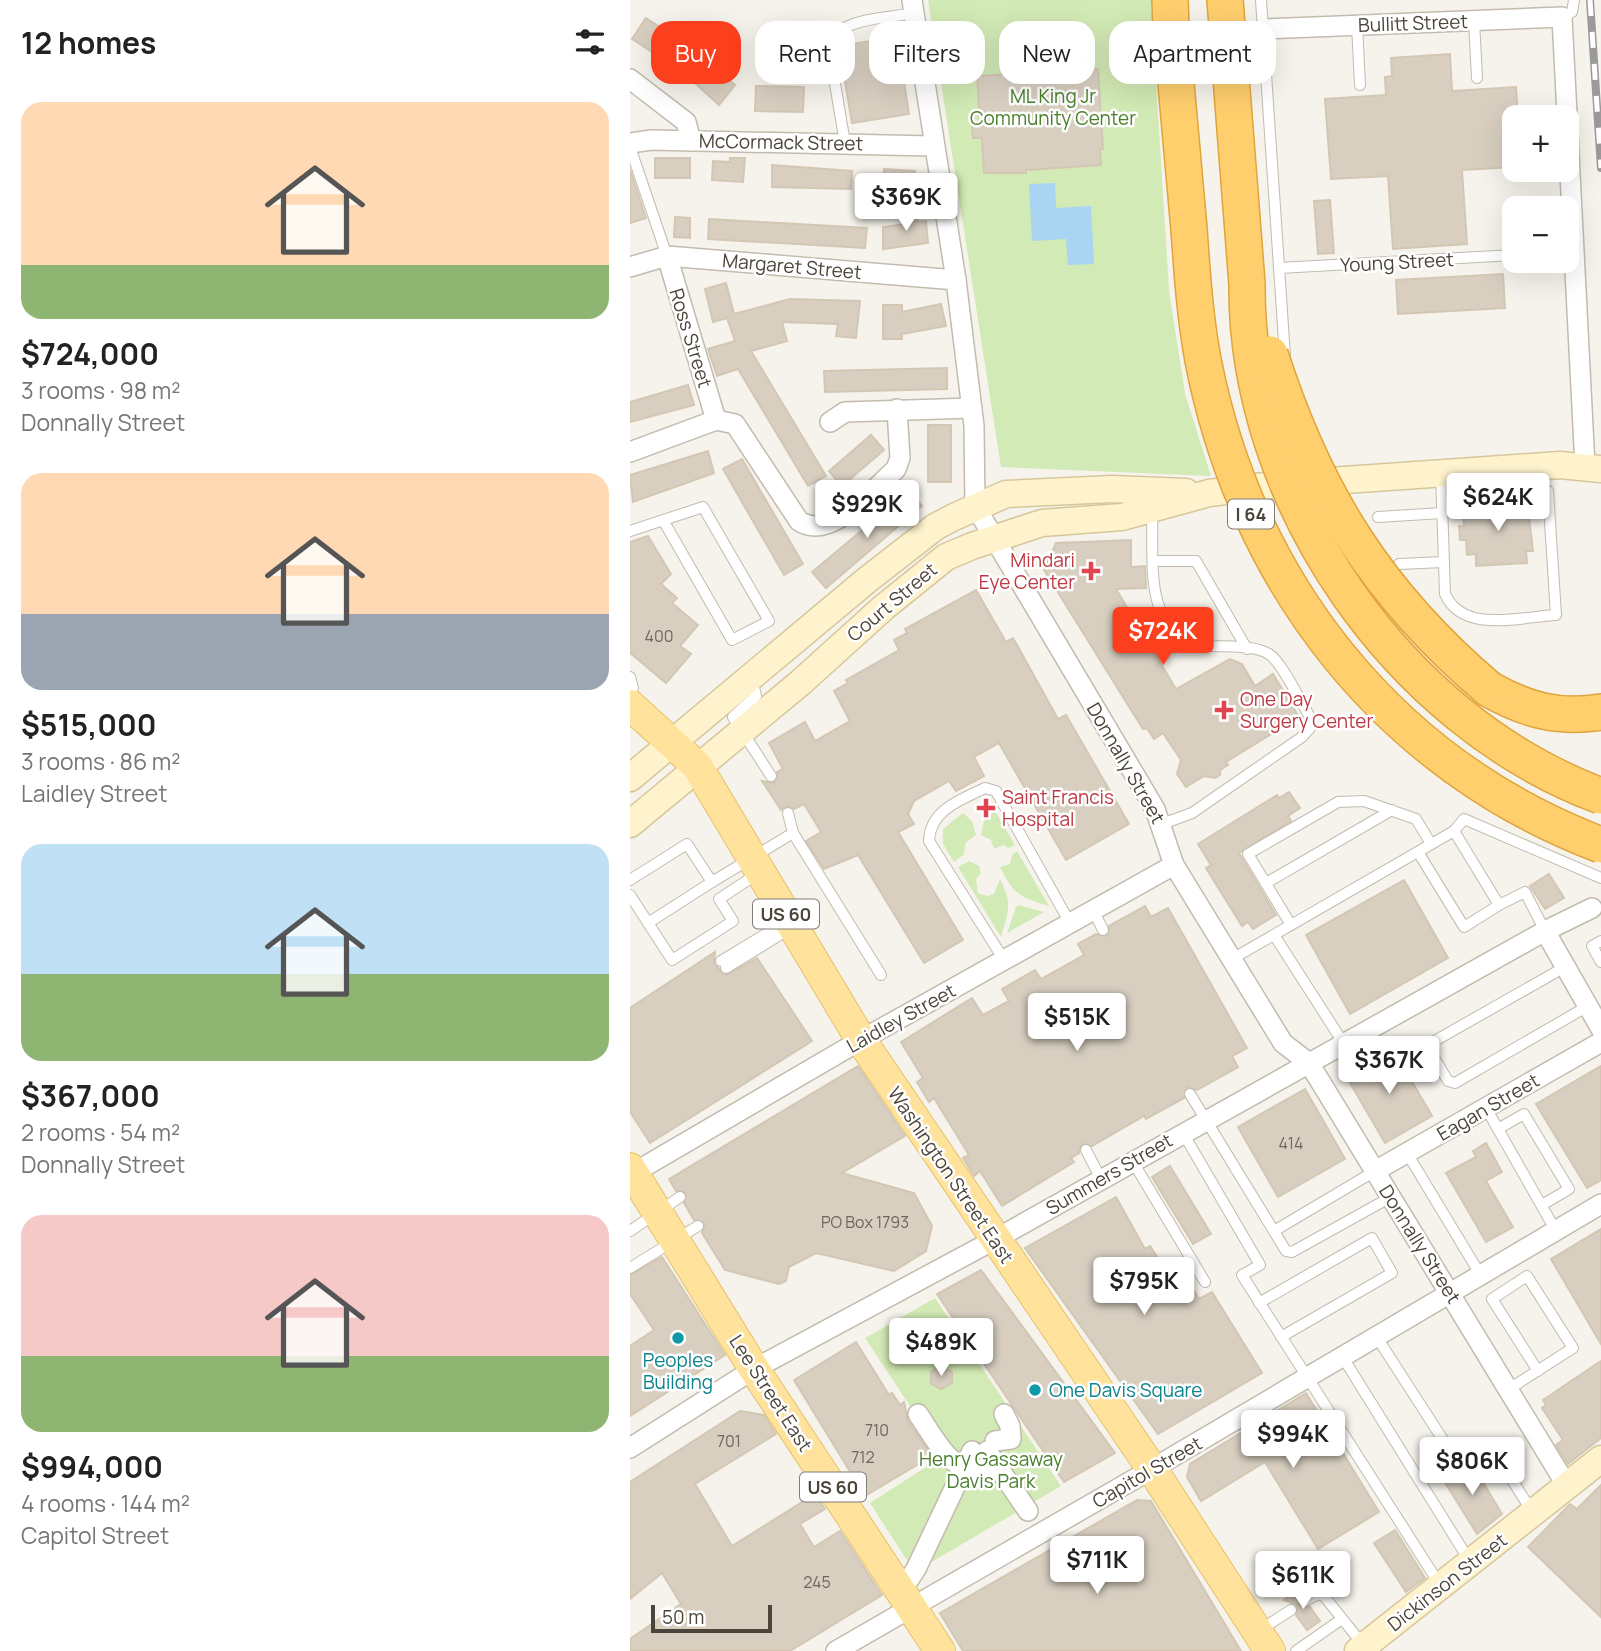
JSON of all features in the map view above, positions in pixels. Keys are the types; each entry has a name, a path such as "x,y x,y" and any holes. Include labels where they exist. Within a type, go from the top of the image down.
{"highway":[{"name":"I 64","path":"1170,0 1195,299 1203,360 1234,468 1272,561 1325,640 1362,684 1412,732 1454,766 1523,810 1559,829 1601,845"},
{"name":"I 64","path":"1225,0 1247,284 1247,326 1263,413 1295,503 1350,600 1418,677 1480,729 1525,760 1574,786 1601,796"},
{"path":"1247,284 1298,437 1354,541 1398,598 1452,658 1489,689 1519,705 1542,712 1565,715 1601,712"}],"main road":[{"name":"Washington Street East","path":"631,706 697,765 861,1040 994,1240 1153,1469 1263,1641"},
{"name":"Lee Street East","path":"631,1172 669,1204 687,1232 754,1369 907,1597 940,1651"}],"street":[{"name":"Donnally Street","path":"913,7 932,146 956,280 972,408 975,506 1162,824 1174,865 1283,1043 1309,1063 1567,1486"},
{"name":"Bullitt Street","path":"1276,28 1562,17"},
{"path":"1562,17 1568,196"},
{"path":"630,79 686,122 691,141"},
{"name":"McCormack Street","path":"630,145 691,141 932,146"},
{"name":"Margaret Street","path":"630,267 667,256 956,280"},
{"name":"Ross Street","path":"667,256 716,420"},
{"path":"1572,273 1593,468"},
{"path":"830,422 845,412 972,408"},
{"path":"630,452 716,420 735,424 799,521 808,527 819,528 834,523 895,470 900,458 897,409"},
{"name":"Court Street","path":"630,778 671,741 935,527 975,506 1006,494 1112,489 1209,493 1441,473 1593,468"},
{"name":"Court Street","path":"630,824 946,557 993,538 1042,523 1122,517 1209,493"},
{"name":"Laidley Street","path":"631,1172 1174,865"},
{"name":"Summers Street","path":"630,1448 754,1369 994,1240 1545,930 1597,907"},
{"path":"1545,930 1601,1029"},
{"name":"Eagan Street","path":"1375,1171 1601,1042"},
{"name":"Capitol Street","path":"849,1648 907,1597 1153,1469 1306,1376 1601,1204"},
{"path":"918,1414 950,1461 990,1440"},
{"path":"907,1597 916,1569 990,1440"},
{"path":"990,1440 1028,1511"},
{"name":"Dickinson Street","path":"1362,1649 1601,1459"}],"lane":[{"path":"1261,0 1262,21"},
{"path":"1562,17 1572,12 1574,0"},
{"path":"845,144 829,48 832,38 843,26 913,7"},
{"path":"1474,21 1477,79"},
{"path":"1357,25 1360,85"},
{"path":"1267,84 1285,357 1289,369"},
{"path":"630,145 667,256"},
{"name":"Young Street","path":"1279,268 1502,256"},
{"path":"1312,432 1330,482"},
{"path":"1441,473 1445,594 1450,606 1469,618 1556,615 1548,491"},
{"path":"630,531 663,520 703,507 769,621 732,640 663,520"},
{"path":"1152,509 1158,610 1174,632 1192,644 1247,649 1272,655 1310,717 1310,728 1302,737 1192,813 1162,824"},
{"path":"1378,517 1443,513"},
{"path":"1154,561 1196,561 1247,649"},
{"path":"1399,564 1444,562"},
{"path":"751,676 755,696 733,717 771,776"},
{"path":"630,677 633,688 631,706"},
{"path":"1004,960 929,841 929,828 935,818 958,802 985,788 996,792 1070,923"},
{"path":"1291,925 1248,854 1338,802 1364,801 1416,819 1431,844"},
{"path":"1266,883 1392,810"},
{"path":"788,813 793,833 881,975"},
{"path":"1232,959 1454,831 1464,819 1601,878"},
{"path":"1454,831 1499,905"},
{"path":"630,895 672,960 733,921 719,899 793,833"},
{"path":"630,880 687,844 712,882"},
{"path":"1418,852 1464,927 1525,892 1545,930"},
{"path":"648,923 712,882 757,865"},
{"path":"1093,911 1103,930"},
{"path":"723,964 791,923"},
{"path":"1274,935 1344,1044"},
{"path":"1601,941 1592,946 1601,962"},
{"path":"1565,967 1431,1043 1430,1051 1447,1081 1455,1083 1588,1006"},
{"path":"1190,1094 1286,1251 1292,1252 1391,1197"},
{"path":"1486,1108 1556,1231"},
{"path":"1498,1129 1524,1114 1569,1189 1542,1205"},
{"path":"1183,1132 1260,1265 1242,1275 1441,1587"},
{"path":"1086,1150 1101,1179"},
{"path":"1408,1153 1480,1275"},
{"path":"1133,1161 1205,1282"},
{"path":"1274,1231 1375,1171"},
{"path":"630,1231 669,1204"},
{"path":"630,1268 687,1232"},
{"path":"1259,1303 1372,1238 1392,1273 1281,1337"},
{"path":"1508,1390 1538,1371 1573,1348 1527,1276 1492,1299 1538,1371"},
{"path":"1376,1335 1456,1460"},
{"path":"1341,1356 1472,1563"},
{"path":"1493,1450 1533,1513"},
{"path":"1305,1601 1318,1594 1324,1596 1362,1649"},
{"path":"1263,1641 1292,1609"},
{"path":"1296,1651 1342,1619"}],"green space":[{"name":"ML King Jr Community Center","path":"928,0 1151,0 1152,21 1109,21 1109,84 1156,84 1169,290 1185,394 1211,476 1001,467 941,84 985,84 985,21 931,21"},
{"path":"995,811 1015,845 994,849 991,840 981,835 984,821"},
{"path":"963,813 972,821 976,835 966,842 964,854 954,862 943,844 943,829"},
{"path":"1017,851 1049,906 1019,894 1005,876 1000,867 1010,864 1012,855"},
{"path":"969,861 979,866 981,873 976,879 978,893 987,896 994,894 1000,879 1007,895 1008,908 1001,937 958,867"},
{"path":"1018,905 1044,912 1007,933 1016,907"},
{"name":"Henry Gassaway Davis Park","path":"935,1298 1061,1486 923,1567 910,1565 870,1503 943,1456 865,1338"}],"water":[{"path":"1055,183 1056,208 1091,206 1094,264 1068,265 1066,239 1032,241 1029,184"}],"building":[{"path":"646,18 651,21 651,51 632,39"},
{"path":"869,41 869,84 904,84 909,114 852,123 845,84 855,84 855,44"},
{"path":"1450,54 1452,91 1516,87 1517,105 1502,105 1502,168 1462,170 1467,244 1393,249 1388,176 1331,179 1325,99 1386,95 1385,77 1392,76 1391,58"},
{"path":"1095,69 1098,69 1103,149 1100,149 1101,165 1026,170 1026,173 984,173 982,138 973,138 972,125 980,124 978,84 985,84 985,76 999,75 999,84 1095,84"},
{"path":"696,84 735,85 719,105"},
{"path":"756,86 804,87 803,112 755,111"},
{"path":"655,158 690,158 690,178 655,178"},
{"path":"730,158 745,158 743,182 712,180 713,161 730,162"},
{"path":"772,165 852,171 851,189 772,187"},
{"path":"884,169 915,171 913,192 883,191"},
{"path":"630,170 646,218 630,223"},
{"path":"1330,200 1334,253 1318,254 1314,201"},
{"path":"917,213 918,222 926,221 928,243 883,249 883,227 905,224 904,215"},
{"path":"675,217 690,218 690,238 674,237"},
{"path":"709,219 867,228 865,248 708,239"},
{"path":"1503,274 1505,308 1398,314 1396,280"},
{"path":"726,283 734,314 790,299 860,301 856,338 836,336 838,324 782,322 787,341 751,351 826,476 808,486 738,369 717,376 708,349 735,341 727,318 713,322 705,289"},
{"path":"941,304 946,326 902,334 902,339 883,339 883,305 902,305 902,312"},
{"path":"947,368 947,389 825,392 824,371"},
{"path":"688,385 694,405 630,422 630,402"},
{"path":"928,425 951,425 951,482 928,482"},
{"path":"871,435 884,450 842,486 829,471"},
{"path":"708,451 714,473 633,502 630,475"},
{"path":"742,459 803,564 784,575 723,469"},
{"path":"909,491 922,506 826,588 812,572"},
{"path":"1527,500 1533,551 1526,551 1527,563 1476,566 1476,554 1467,555 1466,540 1460,540 1459,526 1464,526 1463,517 1473,516 1473,504"},
{"path":"648,536 671,574 661,584 677,598 672,603 698,625 680,646 691,654 666,683 630,653 630,542"},
{"path":"1131,540 1131,567 1145,566 1146,588 1116,589 1176,689 1230,659 1242,664 1255,686 1273,674 1299,717 1226,762 1228,765 1220,770 1220,775 1215,778 1204,776 1186,787 1177,774 1181,760 1163,733 1154,739 1147,728 1143,729 1044,570 1056,543"},
{"path":"976,590 1006,642 1013,638 1058,719 1066,715 1129,824 1066,860 999,743 974,757 984,776 956,791 949,781 914,801 908,814 914,824 898,832 963,940 924,963 858,855 824,869 806,841 821,832 804,804 794,809 786,806 781,810 762,781 774,783 777,772 783,769 769,743 805,722 815,741 850,721 834,691 848,683 846,680 899,650 894,640 907,633 905,629"},
{"path":"1289,792 1300,808 1288,816 1291,821 1239,853 1276,915 1253,929 1248,922 1242,926 1206,868 1211,865 1198,844 1277,795 1279,798"},
{"path":"1549,874 1564,898 1545,909 1530,886"},
{"path":"1404,880 1448,958 1350,1014 1306,935"},
{"path":"1145,906 1151,917 1168,908 1247,1048 1232,1056 1238,1067 1197,1090 1187,1087 1184,1098 1146,1119 1144,1116 1092,1146 1082,1144 1079,1153 1071,1158 1074,1162 1002,1206 980,1171 974,1176 963,1158 969,1155 934,1098 929,1102 917,1082 923,1078 901,1042 972,998 983,1015 1009,1001 1002,989 1035,970 1041,979 1084,955 1078,944 1096,934 1107,936 1109,926"},
{"path":"715,952 714,964 726,975 757,958 812,1041 650,1143 630,1112 630,1008"},
{"path":"1393,1049 1432,1116 1385,1143 1346,1076"},
{"path":"858,1066 905,1136 842,1173 914,1193 932,1226 926,1251 894,1271 816,1253 789,1267 786,1281 779,1284 725,1270 702,1233 704,1222 694,1220 684,1203 686,1193 676,1191 669,1179"},
{"path":"1601,1066 1601,1180 1587,1188 1536,1104"},
{"path":"1305,1089 1345,1159 1278,1197 1238,1127"},
{"path":"1486,1143 1502,1172 1486,1181 1513,1227 1486,1242 1446,1173 1476,1157 1473,1151"},
{"path":"1170,1166 1211,1234 1193,1244 1152,1177"},
{"path":"1116,1197 1145,1249 1150,1246 1167,1272 1179,1266 1199,1299 1212,1292 1262,1373 1158,1434 1025,1248"},
{"path":"1601,1229 1601,1344 1551,1259"},
{"name":"Peoples Building","path":"662,1257 725,1355 630,1416 630,1346 654,1330 630,1294 630,1275"},
{"name":"One Davis Square","path":"981,1270 1115,1453 1064,1482 937,1294"},
{"path":"856,1342 889,1395 892,1393 900,1405 904,1402 908,1421 932,1456 865,1496 794,1380"},
{"path":"1601,1361 1601,1438 1568,1464 1556,1445 1563,1440 1542,1408 1546,1405 1543,1400"},
{"path":"941,1366 952,1372 952,1383 941,1389 931,1384 931,1372"},
{"path":"1306,1393 1379,1512 1318,1549 1265,1462 1201,1501 1187,1477 1190,1464"},
{"path":"740,1411 764,1415 776,1434 695,1484 732,1546 815,1494 825,1509 800,1524 814,1547 840,1531 882,1595 790,1651 630,1651 630,1639 681,1604 662,1573 630,1599 630,1482"},
{"path":"1472,1464 1502,1514 1477,1534 1441,1476 1454,1467 1458,1473"},
{"path":"1601,1485 1601,1617 1528,1547 1570,1504 1577,1509"},
{"path":"1137,1500 1151,1501 1241,1651 963,1651 940,1613"},
{"path":"1395,1530 1425,1578 1406,1592 1374,1543"},
{"path":"1297,1590 1301,1595 1299,1605 1310,1607 1320,1621 1307,1630 1296,1615 1297,1605 1284,1600"}],"railway":[{"path":"1590,0 1601,168"}],"place":[{"name":"Mindari Eye Center","path":"1091,571"},
{"name":"One Day Surgery Center","path":"1224,710"},
{"name":"Saint Francis Hospital","path":"986,808"},
{"name":"Peoples Building","path":"678,1338"},
{"name":"One Davis Square","path":"1035,1390"}]}
